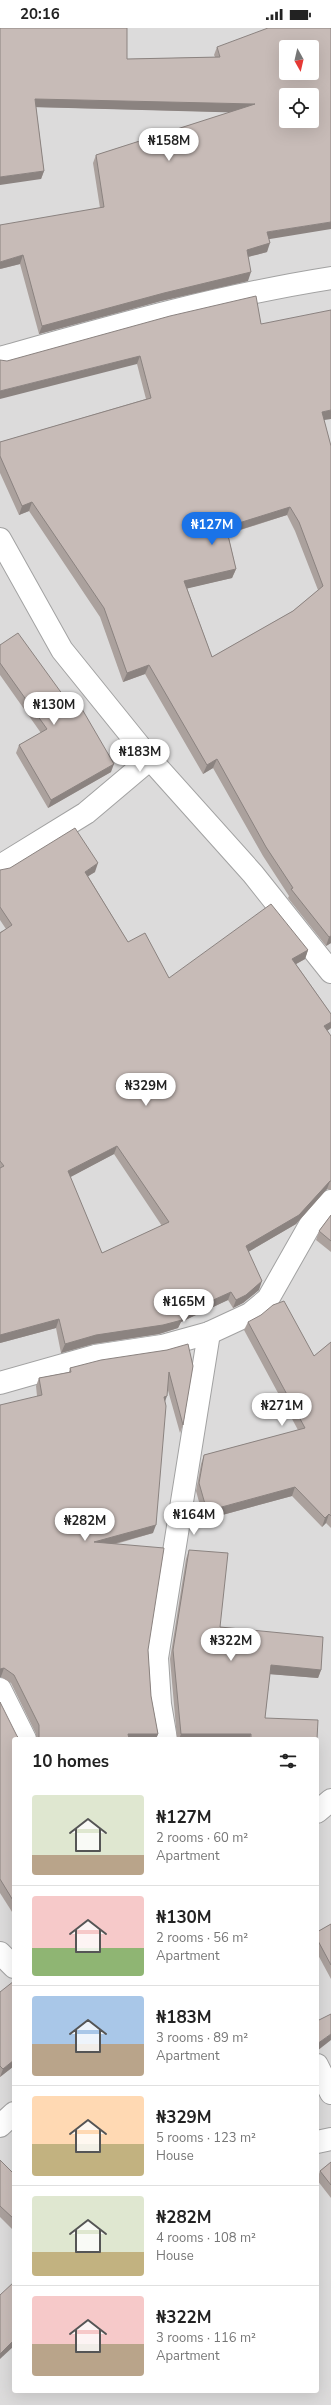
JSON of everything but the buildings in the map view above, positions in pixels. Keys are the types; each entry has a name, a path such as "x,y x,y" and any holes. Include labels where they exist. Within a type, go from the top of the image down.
{"street":[{"path":"0,358 125,322 252,291 331,278"},
{"path":"0,539 62,650 150,759 253,874 331,972"},
{"path":"0,866 86,813 150,759"},
{"path":"0,1383 94,1356 162,1346 209,1333 250,1314 268,1299 310,1225 331,1201"},
{"path":"166,1737 160,1704 156,1658 209,1333"},
{"path":"0,1689 24,1737"},
{"path":"319,1810 331,1800"},
{"path":"0,1954 12,1965"},
{"path":"319,2069 331,2093"},
{"path":"0,2126 12,2115"},
{"path":"319,2142 331,2139"}],"shaded area":[{"path":"0,28 331,28 331,2405 0,2405"}]}
